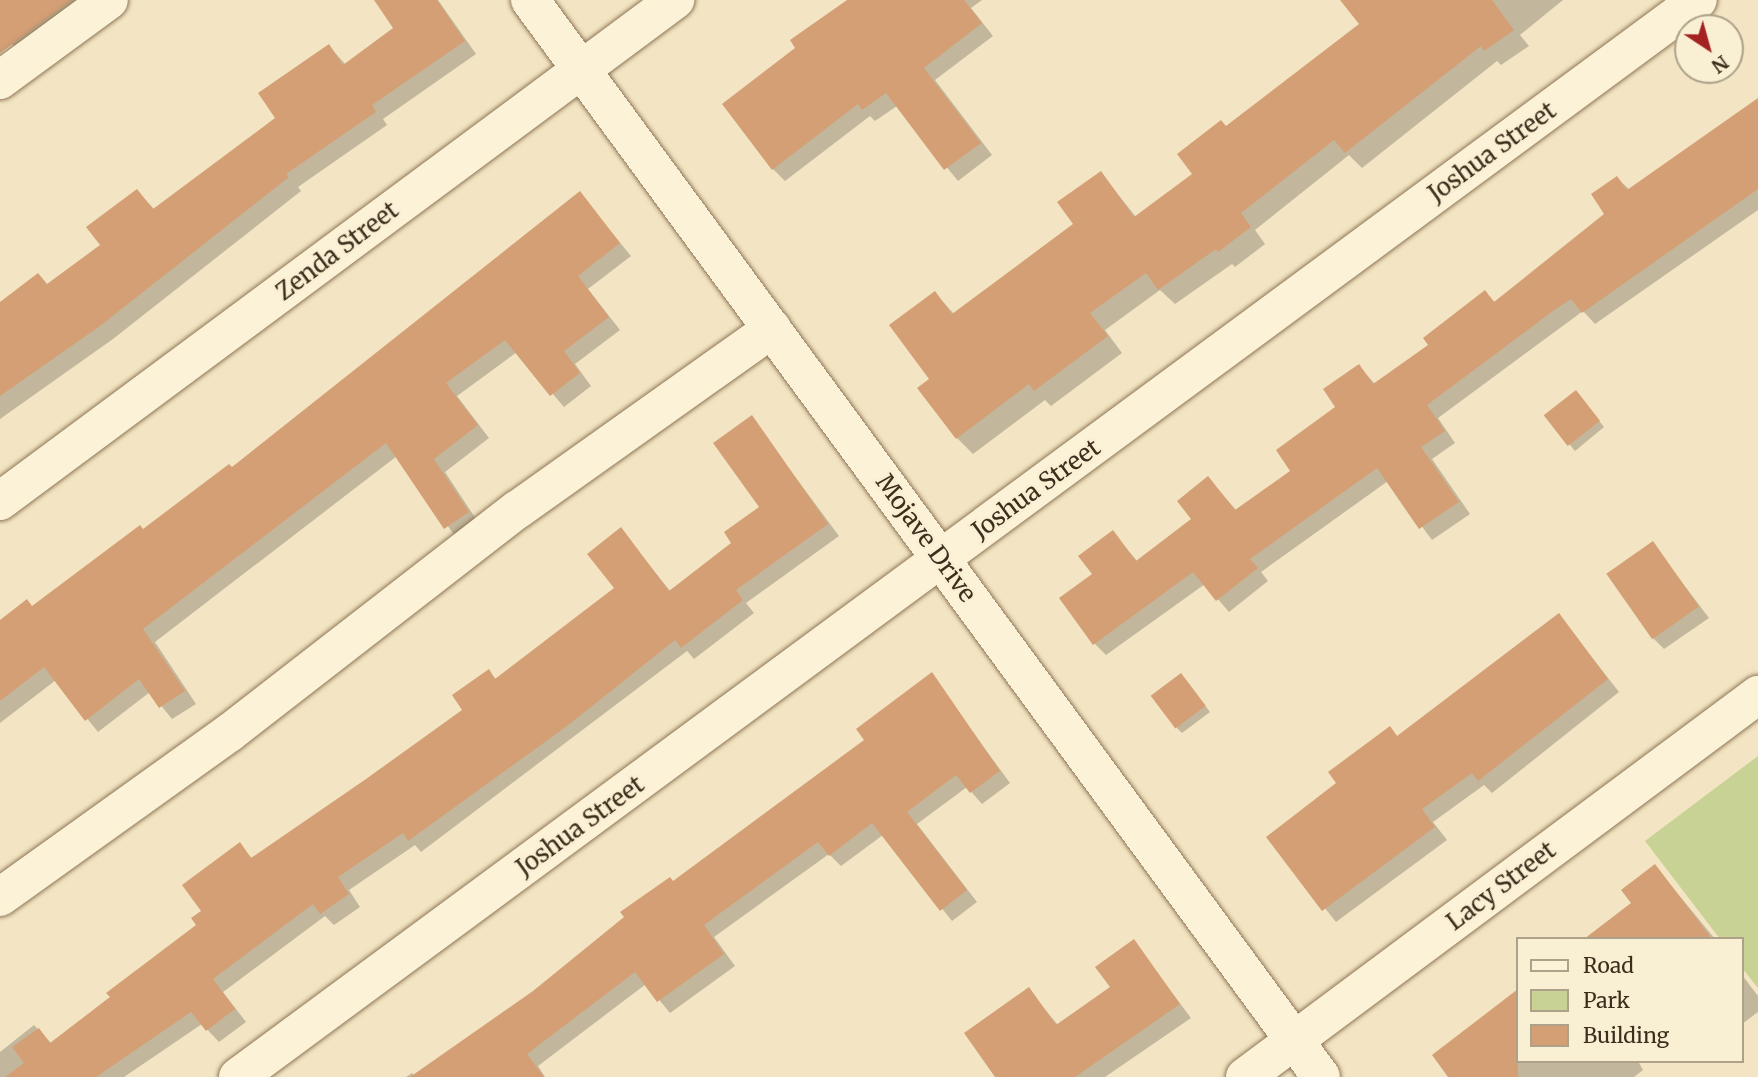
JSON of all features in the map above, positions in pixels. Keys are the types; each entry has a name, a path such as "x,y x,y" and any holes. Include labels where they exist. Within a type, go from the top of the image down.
{"street":[{"path":"0,80 109,0"},
{"name":"Mojave Drive","path":"530,0 1321,1077"},
{"name":"Zenda Street","path":"0,501 675,0"},
{"name":"Joshua Street","path":"238,1077 1698,0"},
{"path":"0,897 229,733 517,510 772,329"},
{"name":"Lacy Street","path":"1245,1077 1758,695"}],"green space":[{"path":"1758,756 1758,988 1744,970 1744,937 1718,937 1645,841"}],"building":[{"path":"0,0 72,0 0,53"},
{"path":"374,0 437,0 465,41 372,105 376,112 286,174 289,177 100,326 0,396 0,302 38,273 47,284 100,245 86,227 137,189 153,209 275,118 258,93 329,44 343,65 393,28"},
{"path":"847,0 964,0 982,23 924,68 981,143 944,170 886,93 862,110 858,104 772,170 722,104 795,48 790,40"},
{"path":"1340,0 1492,0 1514,30 1484,51 1481,46 1345,153 1334,140 1241,213 1251,227 1218,252 1216,249 1158,290 1146,273 1090,313 1108,336 1034,391 1029,384 956,439 917,388 929,379 889,325 935,291 952,314 1073,224 1057,202 1101,171 1134,217 1192,174 1177,154 1221,120 1226,126 1359,24"},
{"path":"1758,98 1758,189 1582,313 1571,299 1427,405 1445,431 1421,447 1459,502 1419,529 1377,468 1250,559 1258,568 1216,601 1193,572 1093,645 1059,598 1092,574 1078,556 1113,530 1136,561 1191,519 1177,501 1208,476 1235,510 1290,471 1276,450 1335,407 1323,389 1359,364 1373,384 1428,345 1423,338 1485,290 1494,302 1604,214 1591,194 1617,176 1627,190"},
{"path":"580,191 620,243 578,276 609,317 564,351 580,373 550,396 505,340 446,383 478,425 434,459 469,512 444,529 386,443 143,629 185,691 159,708 139,679 85,721 44,667 0,701 0,620 27,599 32,606 140,525 143,529 229,464 232,467"},
{"path":"1576,390 1600,421 1568,446 1544,415"},
{"path":"752,415 828,524 736,590 743,600 681,648 675,640 567,726 408,841 403,833 338,877 349,894 320,914 313,904 213,979 235,1009 206,1031 191,1012 96,1077 5,1077 24,1063 12,1047 39,1028 50,1043 110,997 106,993 196,925 191,918 201,911 182,885 240,842 251,858 366,779 462,710 452,695 489,669 495,679 614,588 587,554 621,527 669,591 731,543 724,532 759,507 713,443"},
{"path":"1653,541 1699,607 1652,639 1606,574"},
{"path":"1559,613 1608,679 1478,781 1472,773 1422,809 1435,827 1322,911 1266,837 1336,783 1328,772 1390,726 1397,736"},
{"path":"932,672 1000,771 970,793 956,775 907,812 967,890 940,911 872,823 829,856 818,842 704,925 724,954 657,1002 635,972 527,1054 544,1077 410,1077 533,991 624,917 620,912 670,877 673,881 864,740 856,729"},
{"path":"1181,673 1206,706 1175,729 1151,696"},
{"path":"1655,864 1710,937 1587,937 1631,903 1621,890"},
{"path":"1134,939 1180,1004 1075,1077 995,1077 964,1033 1029,987 1056,1025 1110,987 1095,967"},
{"path":"1516,991 1518,1077 1448,1077 1432,1055"}]}
